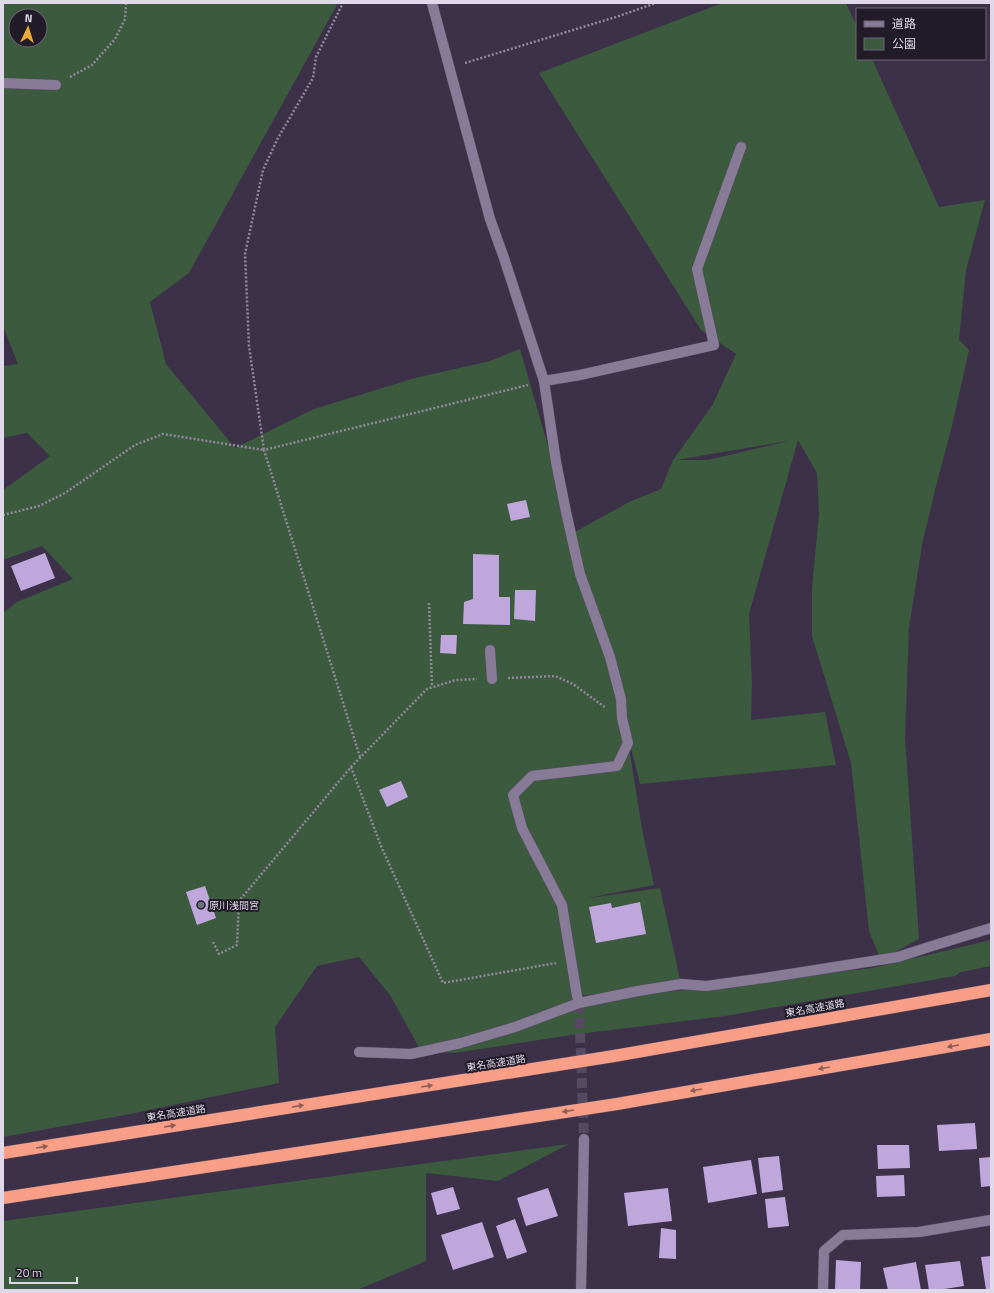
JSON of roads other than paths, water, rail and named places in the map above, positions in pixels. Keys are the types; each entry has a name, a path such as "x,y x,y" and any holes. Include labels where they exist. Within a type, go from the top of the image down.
{"highway":[{"name":"東名高速道路","path":"3,1153 614,1056 991,990"},
{"path":"3,1198 616,1104 991,1039"}],"street":[{"path":"432,3 490,219 544,381 556,462 580,574 610,657 621,699 622,718 628,743 617,766 532,776 513,795 522,828 562,905 579,1002"},
{"path":"3,83 56,85"},
{"path":"544,381 580,376 714,345 697,269 741,147"},
{"path":"490,650 492,679"},
{"path":"359,1052 411,1054 461,1044 515,1027 579,1002 681,984 706,986 898,957 991,928"},
{"path":"581,1290 584,1139"},
{"path":"823,1290 824,1251 843,1235 919,1232 991,1220"}],"tunnel":[{"path":"579,1003 584,1139"}],"place":[{"name":"原川浅間宮","path":"201,905"}]}
